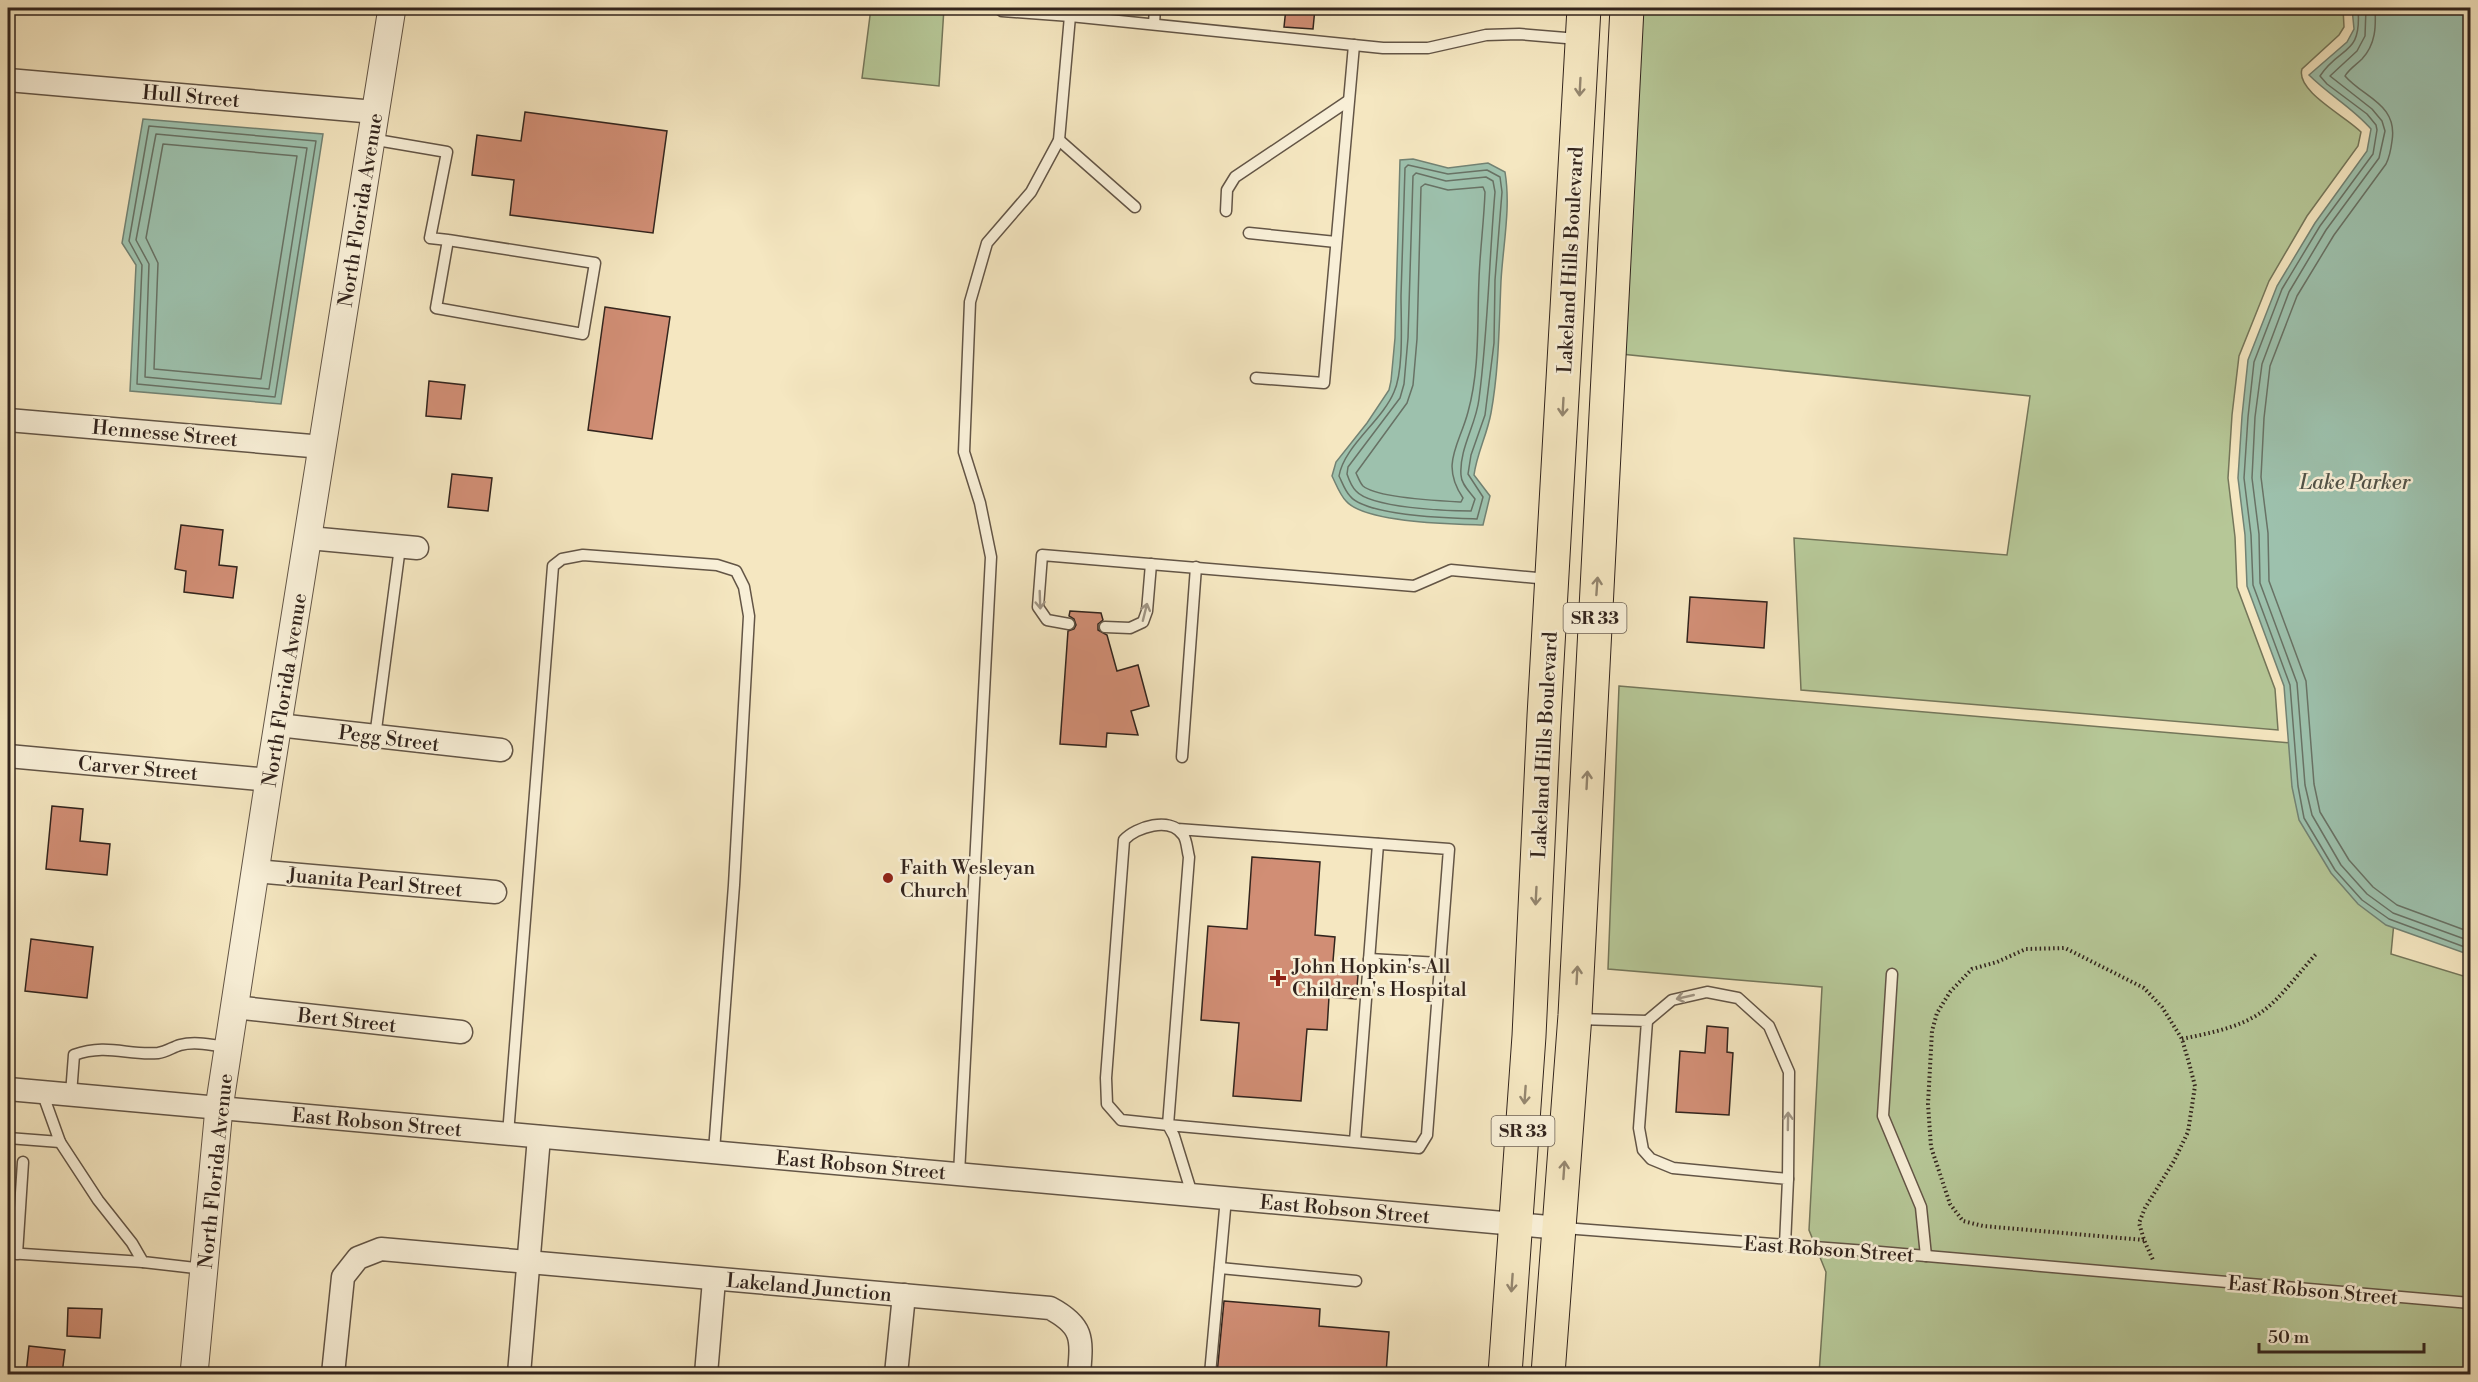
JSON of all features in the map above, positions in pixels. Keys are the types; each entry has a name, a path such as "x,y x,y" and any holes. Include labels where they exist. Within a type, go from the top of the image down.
{"main road":[{"name":"Lakeland Hills Boulevard","path":"1505,1374 1529,1036 1544,716 1554,579 1584,8"},
{"name":"SR 33","path":"1548,1374 1575,1018 1627,8"},
{"path":"1582,39 1602,62 1606,99 1602,202 1591,352 1606,420"}],"street":[{"name":"North Florida Avenue","path":"195,1374 219,1107 392,8"},
{"name":"Hull Street","path":"8,80 375,112"},
{"name":"Hennesse Street","path":"8,420 323,447"},
{"path":"309,538 408,547"},
{"name":"Pegg Street","path":"278,725 501,750"},
{"name":"Carver Street","path":"8,756 269,780"},
{"name":"Juanita Pearl Street","path":"255,871 495,892"},
{"name":"Bert Street","path":"234,1007 461,1032"},
{"name":"East Robson Street","path":"8,1089 1560,1228"},
{"path":"519,1374 539,1137"},
{"name":"Lakeland Junction","path":"333,1374 343,1277 358,1258 381,1250 1050,1308 1064,1316 1078,1329 1082,1343 1079,1374"},
{"name":"Lakeland Junction","path":"706,1374 714,1280"},
{"name":"Lakeland Junction","path":"896,1374 904,1295"}],"lane":[{"path":"998,8 1002,11 1070,15 1354,45 1428,48 1486,35 1519,34 1582,39"},
{"path":"1154,24 1155,8"},
{"path":"959,1174 991,557 980,502 964,452 970,302 987,243 1032,192 1059,140 1070,15"},
{"path":"1256,378 1324,383 1354,45"},
{"path":"1226,211 1227,190 1235,177 1348,101"},
{"path":"371,139 447,152 430,238 448,240 595,263 583,334 436,308 448,240"},
{"path":"1059,140 1135,207"},
{"path":"1249,233 1336,242"},
{"path":"375,737 408,547"},
{"path":"508,1134 553,566 562,559 583,555 717,565 736,571 744,587 749,616 734,885 714,1151"},
{"path":"1069,624 1047,621 1038,607 1042,555 1414,586 1451,570 1554,579"},
{"path":"1105,627 1130,628 1143,622 1147,611 1151,564"},
{"path":"1182,757 1196,567"},
{"path":"1161,826 1378,844 1449,849 1427,1135 1419,1148 1121,1120 1107,1104 1106,1078 1124,840 1131,832 1143,827 1161,826"},
{"path":"1178,829 1185,837 1189,858 1168,1125 1174,1136 1192,1194"},
{"path":"1355,1141 1378,844"},
{"path":"1369,959 1440,963"},
{"path":"1892,974 1883,1116 1921,1207 1926,1257"},
{"path":"1575,1018 1647,1021 1672,1000 1707,992 1738,998 1769,1026 1789,1072 1785,1245"},
{"path":"1647,1021 1639,1128 1639,1140 1647,1155 1656,1162 1673,1168 1788,1179"},
{"path":"71,1094 74,1054 114,1048 159,1053 182,1044 228,1047"},
{"path":"42,1092 60,1142 98,1200 132,1243 142,1262"},
{"path":"8,1138 60,1142"},
{"path":"23,1162 12,1253 142,1262 204,1269"},
{"path":"1210,1374 1226,1198"},
{"name":"East Robson Street","path":"1560,1228 2470,1303"},
{"path":"1220,1268 1356,1281"}],"path":[{"path":"2144,1240 1983,1226 1963,1221 1950,1204 1931,1147 1928,1104 1932,1030 1936,1013 1950,992 1972,969 2026,950 2065,948 2144,988 2162,1007 2182,1039 2195,1086 2188,1132 2139,1223 2144,1240 2162,1277"},
{"path":"2182,1039 2232,1025 2262,1012 2278,999 2318,952"}],"shaded area":[{"path":"871,8 944,8 939,86 862,78"},
{"path":"1638,8 2343,8 2344,27 2339,35 2302,69 2302,77 2314,95 2361,132 2358,146 2307,216 2269,281 2239,356 2232,415 2228,478 2235,537 2237,587 2275,689 2278,730 1801,690 1794,538 2007,555 2030,396 1621,354"},
{"path":"1619,686 2410,753 2391,954 2470,978 2470,1374 1819,1374 1826,1272 1809,1230 1822,987 1608,969"}],"water":[{"name":"Lake Parker","path":"2352,8 2470,8 2470,955 2386,925 2358,904 2331,873 2299,820 2292,787 2284,686 2247,586 2245,535 2238,478 2248,360 2277,286 2315,223 2367,151 2371,129 2309,75 2347,42 2354,29"},
{"path":"143,119 323,134 281,404 130,391 136,265 122,243"},
{"path":"1413,159 1448,168 1488,163 1505,172 1507,213 1496,380 1489,421 1474,475 1490,496 1483,525 1411,521 1371,514 1346,501 1332,476 1336,462 1367,423 1389,390 1395,338 1400,160"}],"building":[{"path":"1286,8 1315,8 1313,29 1284,27"},
{"path":"525,112 667,131 653,233 510,215 514,180 472,175 477,135 521,141"},
{"path":"605,307 670,317 652,439 588,430"},
{"path":"429,381 465,385 461,419 426,416"},
{"path":"452,474 492,478 488,511 448,507"},
{"path":"181,525 223,530 219,565 237,567 233,598 184,592 186,571 175,569"},
{"path":"1690,597 1767,602 1764,648 1687,642"},
{"path":"1070,611 1101,613 1103,620 1098,624 1098,630 1107,635 1117,671 1138,665 1149,706 1131,711 1138,735 1107,733 1106,747 1060,744 1068,631 1074,629 1076,625 1074,619 1069,616"},
{"path":"52,806 83,809 80,841 110,844 107,875 46,869"},
{"path":"1252,857 1320,862 1315,935 1335,937 1332,973 1358,975 1356,999 1329,997 1327,1030 1307,1029 1301,1101 1233,1096 1239,1023 1201,1020 1208,926 1247,929"},
{"path":"31,939 93,947 87,998 25,991"},
{"path":"1707,1026 1728,1028 1727,1052 1733,1053 1729,1115 1676,1112 1680,1051 1705,1053"},
{"path":"1224,1301 1320,1309 1319,1326 1389,1332 1386,1374 1217,1374"},
{"path":"68,1308 102,1309 100,1338 67,1336"},
{"path":"29,1346 65,1350 62,1374 26,1374"}],"place":[{"name":"Faith Wesleyan Church","path":"888,878"},
{"name":"John Hopkin's All Children's Hospital","path":"1278,978"}]}
